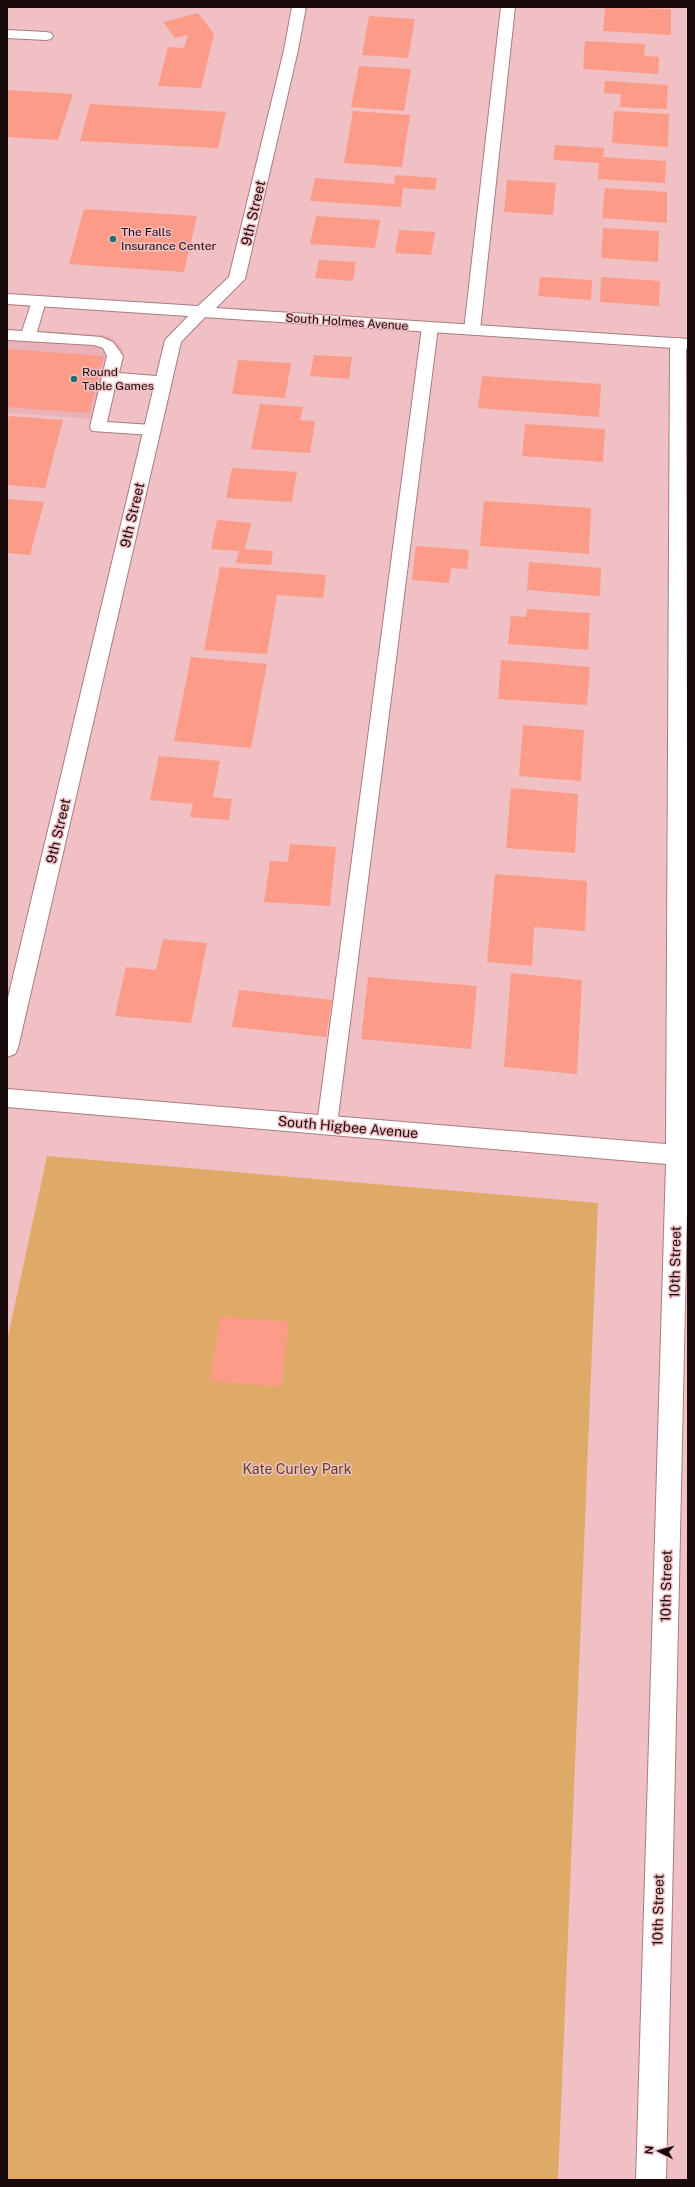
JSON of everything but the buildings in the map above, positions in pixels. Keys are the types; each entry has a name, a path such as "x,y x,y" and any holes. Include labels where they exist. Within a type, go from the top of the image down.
{"street":[{"name":"9th Street","path":"7,1048 173,340 237,279 292,50 300,7"},
{"path":"7,34 46,36"},
{"name":"South Holmes Avenue","path":"7,299 683,344"},
{"name":"10th Street","path":"651,2180 682,1156 683,344"},
{"name":"South Higbee Avenue","path":"7,1098 682,1156"}],"lane":[{"path":"472,330 508,7"},
{"path":"28,336 39,301"},
{"path":"327,1125 430,327"},
{"path":"7,335 96,340 108,345 115,356 98,427 152,430"},
{"path":"110,377 163,381"}],"shaded area":[{"path":"7,329 107,335 120,344 124,353 107,420 7,413"}],"green space":[{"name":"Kate Curley Park","path":"47,1156 598,1203 558,2180 7,2180 7,1341"}],"place":[{"name":"The Falls Insurance Center","path":"113,239"},
{"name":"Round Table Games","path":"74,379"}]}
